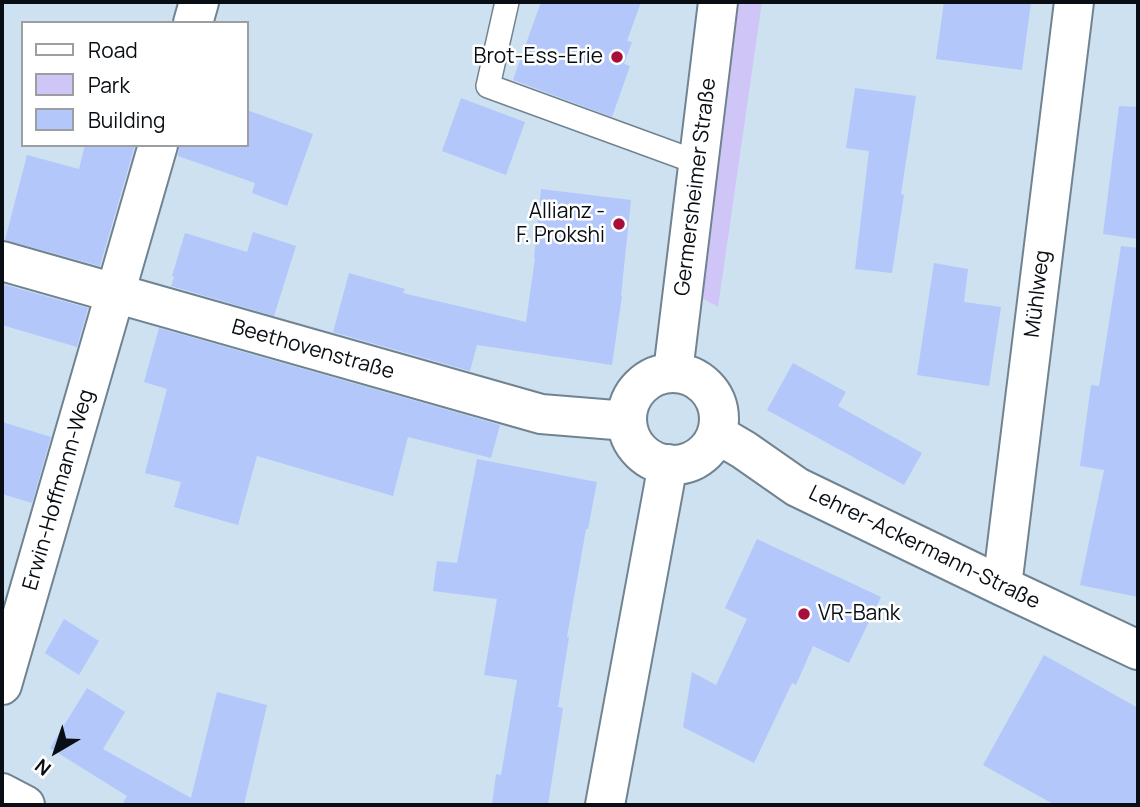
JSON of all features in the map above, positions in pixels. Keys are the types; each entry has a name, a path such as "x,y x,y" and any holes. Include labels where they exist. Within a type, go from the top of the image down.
{"street":[{"path":"194,21 199,2"},
{"name":"Germersheimer Straße","path":"673,372 718,2"},
{"name":"Mühlweg","path":"1002,586 1074,2"},
{"name":"Erwin-Hoffmann-Weg","path":"2,685 157,147"},
{"name":"Beethovenstraße","path":"2,261 541,414 627,421"},
{"path":"673,372 689,375 702,383 718,407 719,421 717,434 709,447 698,457 683,463 668,464 655,461 635,445 627,421 629,406 635,393 645,382 658,375 673,372"},
{"name":"Lehrer-Ackermann-Straße","path":"717,434 797,487 1138,650"},
{"path":"605,805 668,464"},
{"path":"2,793 25,805"}],"lane":[{"path":"507,2 488,86 698,163"}],"green space":[{"path":"738,2 762,2 718,307 698,296"}],"building":[{"path":"541,2 641,2 627,41 632,42 624,64 630,66 612,117 513,80"},
{"path":"944,2 1031,2 1022,70 936,59"},
{"path":"855,88 916,96 892,273 855,269 869,151 846,148"},
{"path":"461,98 525,122 506,175 442,151"},
{"path":"1119,106 1138,107 1138,239 1103,234"},
{"path":"248,110 313,134 287,206 252,193 255,183 178,156 179,147 248,147"},
{"path":"84,147 134,147 100,266 5,240 27,155 79,169"},
{"path":"541,189 631,200 612,365 477,345 470,371 333,332 349,273 405,289 403,293 526,322"},
{"path":"253,232 296,246 274,316 171,286 185,233 247,252"},
{"path":"1121,246 1138,248 1138,597 1080,585 1104,470 1080,466 1091,385 1099,386"},
{"path":"934,263 968,269 964,302 1001,307 989,386 917,375"},
{"path":"2,284 88,308 77,347 2,325"},
{"path":"159,328 500,425 491,458 408,437 393,496 257,456 238,525 174,507 181,482 145,473 167,389 144,382"},
{"path":"793,363 846,392 838,406 922,453 904,485 767,410"},
{"path":"2,422 51,437 32,503 2,494"},
{"path":"477,459 597,482 567,637 558,707 563,708 548,805 492,805 496,774 501,775 517,680 484,675 497,599 433,591 437,561 457,563"},
{"name":"VR-Bank","path":"757,539 881,597 849,663 813,646 796,685 792,683 754,763 683,727 692,672 716,685 747,619 725,608"},
{"path":"64,619 99,641 79,675 45,653"},
{"path":"1044,655 1138,708 1138,805 1055,805 983,765"},
{"path":"87,688 125,712 103,749 191,798 217,692 267,705 244,805 122,805 127,796 50,748"}],"place":[{"name":"Brot-Ess-Erie","path":"617,57"},
{"name":"Allianz - F. Prokshi","path":"619,224"},
{"name":"VR-Bank","path":"804,614"}]}
